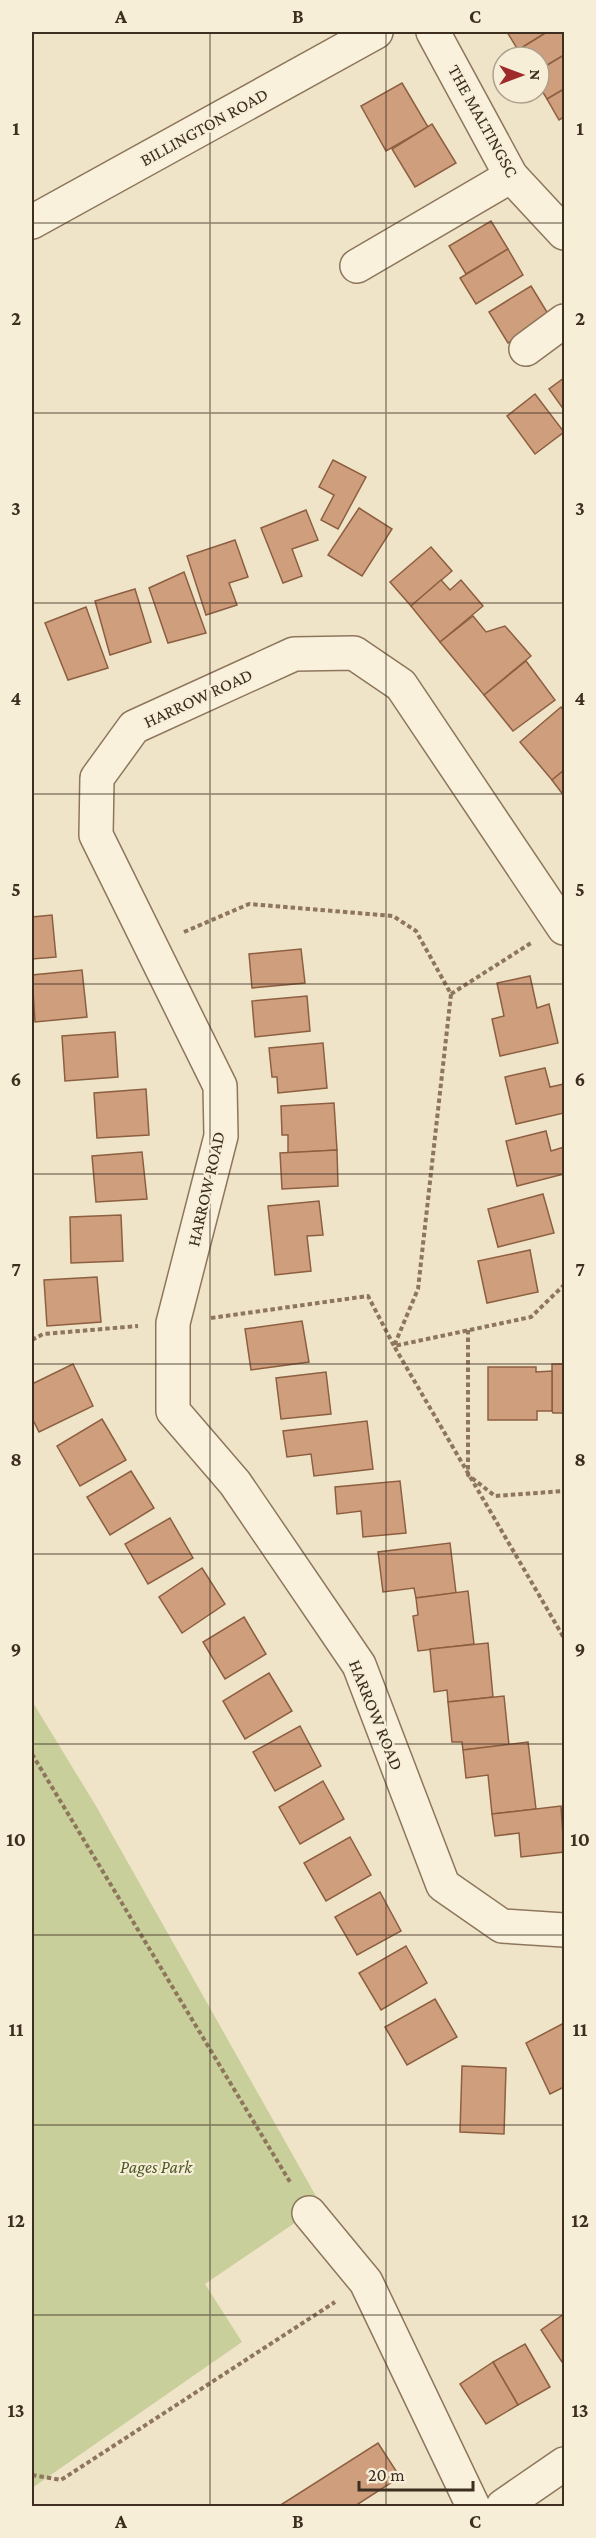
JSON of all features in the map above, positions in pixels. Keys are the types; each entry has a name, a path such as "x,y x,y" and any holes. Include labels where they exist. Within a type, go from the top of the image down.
{"street":[{"name":"BILLINGTON ROAD","path":"32,222 376,32"},
{"name":"THE MALTINGSC","path":"433,32 511,176 564,233"},
{"path":"357,266 511,176"},
{"path":"526,349 564,321"},
{"name":"HARROW ROAD","path":"563,926 401,685 354,653 294,654 134,727 97,778 96,836 220,1086 221,1136 173,1323 173,1411 235,1484 359,1665 443,1885 502,1926 564,1930"},
{"path":"309,2213 366,2282 473,2506"},
{"path":"503,2506 564,2464"}],"path":[{"path":"151,947 249,904 393,916 416,931 451,994 418,1288 394,1347"},
{"path":"451,994 563,926"},
{"path":"394,1347 531,1317 564,1285"},
{"path":"32,1340 43,1334 173,1323 368,1296 394,1347 564,1638"},
{"path":"468,1330 468,1475"},
{"path":"468,1475 495,1496 564,1491"},
{"path":"32,1754 309,2213"},
{"path":"32,2475 61,2480 366,2282"}],"green space":[{"name":"Pages Park","path":"32,1701 96,1806 321,2205 205,2284 242,2342 32,2488"}],"building":[{"path":"507,32 547,32 526,45 515,45"},
{"path":"547,32 564,32 564,55 551,63 551,45 526,45"},
{"path":"564,55 564,89 551,97 551,63"},
{"path":"402,83 428,127 386,151 361,106"},
{"path":"564,89 564,117 559,120 550,105 551,97"},
{"path":"432,124 456,163 415,187 392,149"},
{"path":"491,221 508,249 466,274 449,246"},
{"path":"508,249 523,275 476,304 460,278"},
{"path":"531,286 550,317 508,343 489,312"},
{"path":"564,378 564,410 549,389"},
{"path":"535,394 564,432 535,454 507,416"},
{"path":"333,460 366,477 338,529 321,520 334,495 319,487"},
{"path":"359,508 392,529 362,576 328,555"},
{"path":"306,510 318,540 292,549 302,576 283,583 261,528"},
{"path":"235,540 248,577 229,583 237,605 206,615 187,556"},
{"path":"431,547 452,571 411,606 390,582"},
{"path":"184,572 206,633 168,643 149,588"},
{"path":"441,580 450,590 461,580 483,606 440,642 411,606"},
{"path":"135,589 151,642 110,655 95,601"},
{"path":"86,607 108,668 68,680 45,623"},
{"path":"473,616 486,632 505,626 531,656 484,695 440,642"},
{"path":"526,661 555,700 513,731 484,695"},
{"path":"561,707 564,711 564,770 552,780 520,742"},
{"path":"564,770 564,796 552,780"},
{"path":"52,915 56,957 32,959 32,917"},
{"path":"301,949 305,983 252,988 249,954"},
{"path":"82,970 87,1017 35,1022 32,975"},
{"path":"530,976 537,1008 549,1004 558,1043 500,1056 492,1019 504,1016 497,983"},
{"path":"307,996 310,1031 255,1037 252,1001"},
{"path":"115,1032 118,1077 65,1081 62,1036"},
{"path":"323,1043 327,1088 278,1093 277,1077 272,1077 269,1048"},
{"path":"545,1068 550,1087 564,1084 564,1113 516,1124 505,1077"},
{"path":"146,1089 149,1135 97,1138 94,1093"},
{"path":"334,1103 337,1150 288,1153 288,1135 282,1135 281,1106"},
{"path":"546,1131 551,1151 564,1147 564,1174 517,1186 506,1141"},
{"path":"337,1150 338,1186 282,1189 280,1153"},
{"path":"142,1152 147,1199 96,1202 92,1156"},
{"path":"543,1194 554,1233 498,1247 488,1209"},
{"path":"319,1201 323,1235 307,1236 311,1271 275,1275 268,1206"},
{"path":"121,1215 123,1261 71,1263 70,1217"},
{"path":"530,1250 538,1292 487,1303 478,1261"},
{"path":"97,1277 101,1322 47,1326 44,1280"},
{"path":"302,1321 309,1362 251,1370 245,1329"},
{"path":"73,1364 93,1406 39,1432 32,1418 32,1384"},
{"path":"552,1364 564,1364 564,1413 553,1413 552,1411"},
{"path":"488,1367 536,1367 536,1372 552,1371 552,1411 537,1411 537,1420 488,1420"},
{"path":"326,1372 331,1414 281,1419 276,1378"},
{"path":"102,1419 126,1460 80,1486 57,1446"},
{"path":"367,1421 373,1469 314,1476 311,1454 287,1457 283,1431"},
{"path":"131,1471 154,1508 110,1535 87,1497"},
{"path":"400,1481 406,1533 363,1537 361,1511 337,1514 335,1487"},
{"path":"170,1518 193,1558 148,1584 125,1544"},
{"path":"450,1543 456,1593 416,1598 414,1588 383,1592 378,1552"},
{"path":"202,1568 225,1604 182,1633 159,1597"},
{"path":"468,1591 474,1644 418,1651 413,1616 418,1615 416,1598"},
{"path":"244,1617 266,1654 225,1679 203,1642"},
{"path":"488,1643 493,1697 448,1702 447,1690 434,1692 430,1649"},
{"path":"269,1673 292,1711 245,1739 223,1701"},
{"path":"504,1696 509,1745 463,1750 462,1742 452,1742 448,1702"},
{"path":"300,1726 321,1766 275,1791 253,1752"},
{"path":"528,1742 536,1809 492,1814 488,1775 466,1778 463,1750"},
{"path":"323,1781 344,1819 300,1844 279,1807"},
{"path":"561,1806 564,1852 521,1857 519,1833 495,1836 492,1814"},
{"path":"350,1837 371,1875 326,1901 304,1863"},
{"path":"380,1892 401,1931 357,1955 335,1917"},
{"path":"406,1946 427,1983 381,2010 359,1973"},
{"path":"435,1999 457,2037 407,2065 385,2027"},
{"path":"564,2023 564,2087 550,2094 526,2043"},
{"path":"462,2066 506,2068 504,2134 460,2132"},
{"path":"564,2314 564,2365 541,2330"},
{"path":"525,2344 550,2387 518,2405 493,2362"},
{"path":"493,2362 518,2405 486,2424 460,2384"},
{"path":"378,2443 400,2477 355,2506 279,2506"}]}
